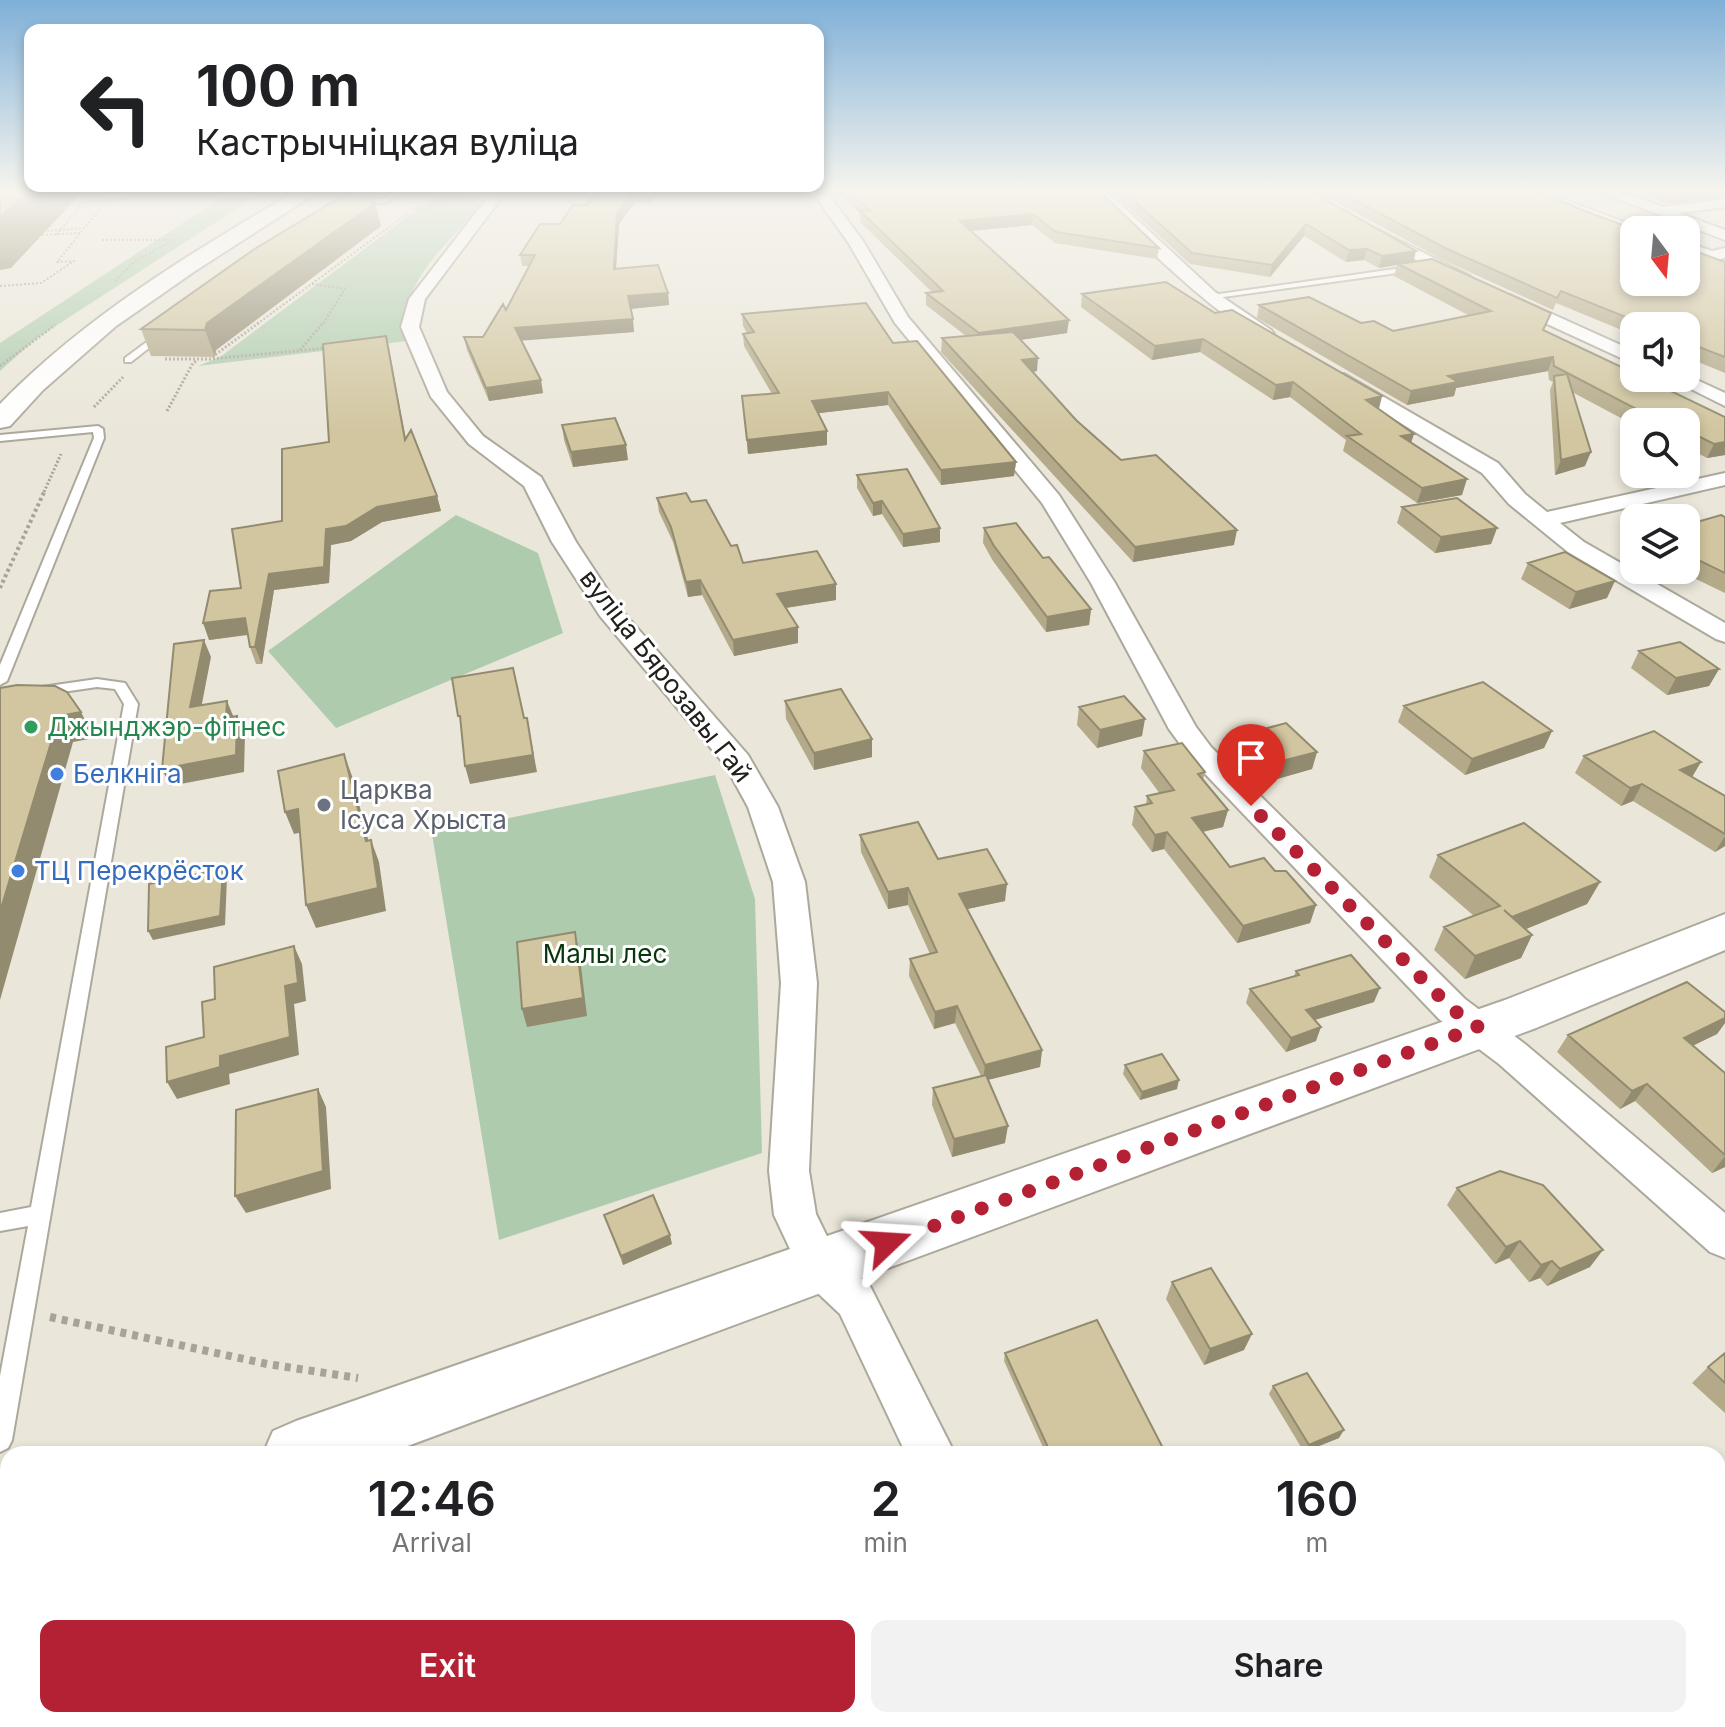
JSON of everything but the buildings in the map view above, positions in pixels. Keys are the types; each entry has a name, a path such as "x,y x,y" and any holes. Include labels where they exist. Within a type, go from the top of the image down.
{"main road":[{"path":"0,420 70,349 117,313 184,271"},
{"path":"318,1446 1518,1015 1725,931"}],"street":[{"name":"вуліца Бярозавы Гай","path":"439,271 417,299 410,327 438,393 476,440 533,482 564,542 609,611 738,761 763,807 789,882 799,983 789,1171 795,1215 820,1267 855,1300 927,1446"},
{"path":"872,271 901,319 1051,500 1103,583 1183,729 1201,753 1452,1009 1478,1027 1725,1239"},
{"path":"1182,271 1209,296 1246,323 1286,346"},
{"path":"1446,271 1620,351"},
{"path":"1322,367 1479,460 1542,520 1576,547 1725,634"},
{"path":"1700,388 1725,400"},
{"path":"1542,520 1725,479"}],"lane":[{"path":"1209,296 1393,271"},
{"path":"128,360 177,324"},
{"path":"0,438 98,429 99,438 0,681"},
{"path":"0,697 97,683 120,686 131,704 0,1440"},
{"path":"0,1222 40,1214"}],"path":[{"path":"0,286 41,283 60,271"},
{"path":"210,359 328,271"},
{"path":"299,351 318,332 345,289 302,283"},
{"path":"159,359 210,359 328,348"},
{"path":"167,411 193,363 202,359"},
{"path":"23,1311 267,1364 363,1379"}],"green space":[{"path":"110,271 141,271 37,338 0,371 0,343"},
{"path":"335,271 425,271 408,303 405,322 407,341 198,366 220,357"},
{"path":"456,515 538,553 563,633 336,728 268,651"},
{"name":"Малы лес","path":"715,775 755,899 762,1153 499,1240 432,834"}],"place":[{"name":"Джынджэр-фітнес","path":"31,727"},
{"name":"Белкніга","path":"57,774"},
{"name":"Царква Ісуса Хрыста","path":"324,805"},
{"name":"ТЦ Перекрёсток","path":"18,871"}],"route":[{"path":"887,1243 1478,1027 1452,1009 1251,806"}]}
